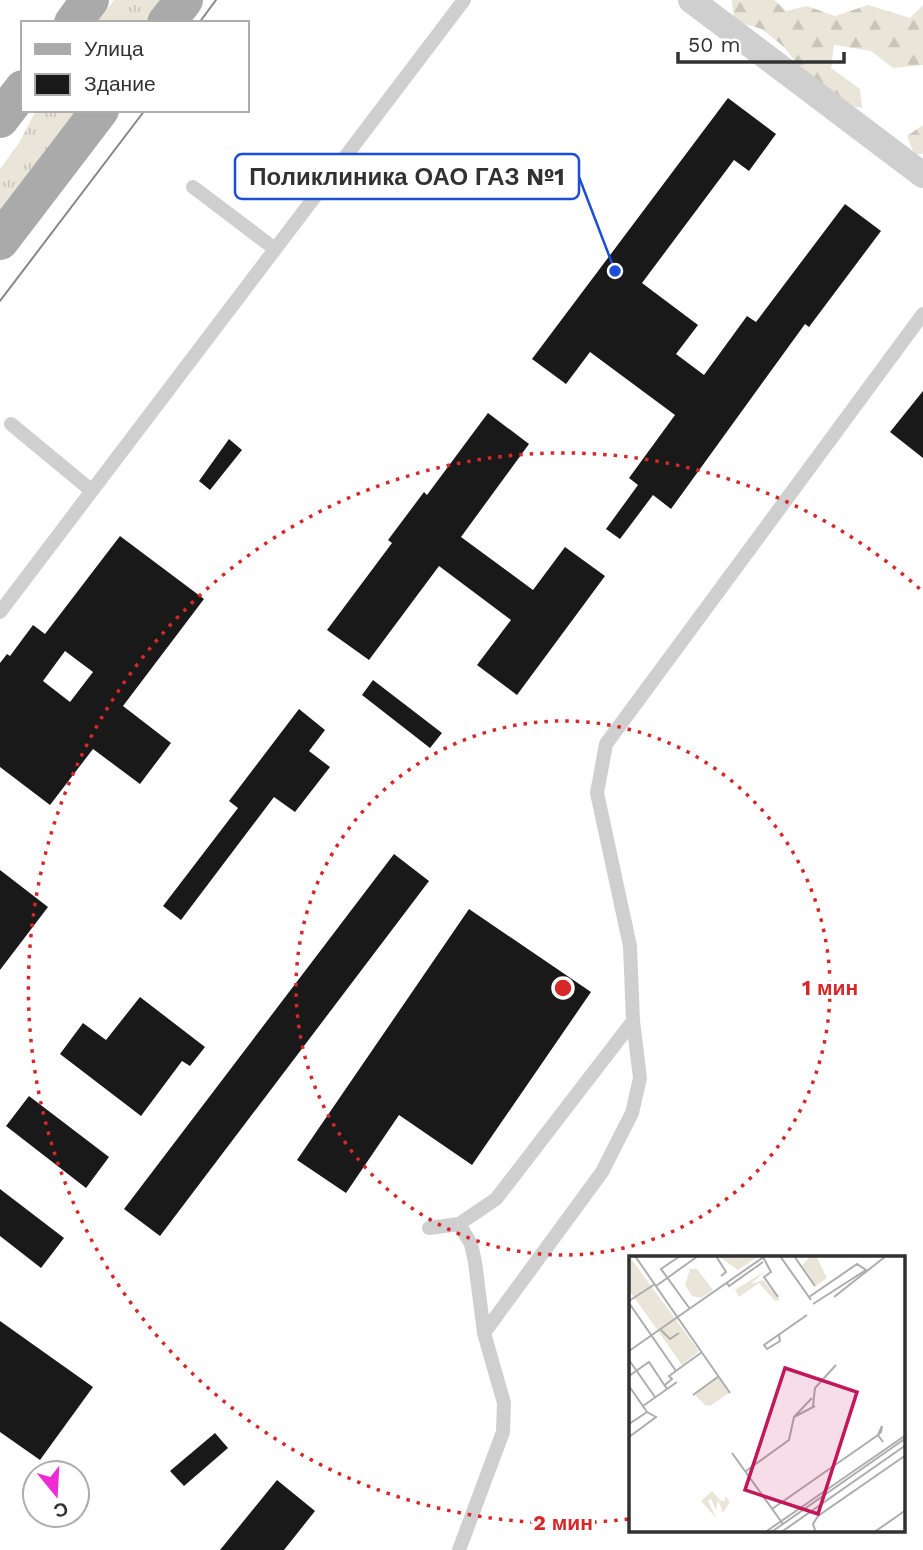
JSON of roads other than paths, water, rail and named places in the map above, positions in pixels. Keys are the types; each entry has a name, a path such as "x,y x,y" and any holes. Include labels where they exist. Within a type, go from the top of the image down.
{"main road":[{"path":"74,21 90,0"},
{"path":"168,21 184,0"},
{"path":"0,119 21,92"},
{"path":"0,241 98,112"}],"street":[{"path":"691,0 923,175"}],"lane":[{"path":"0,612 464,0"},
{"path":"193,187 275,249"},
{"path":"484,1333 602,1172 632,1113 640,1078 633,1021 631,946 597,793 606,744 923,314"},
{"path":"11,424 92,491"},
{"path":"429,1228 460,1224 496,1199 633,1021"},
{"path":"459,1550 503,1432 504,1403 484,1333 471,1244 460,1224"}],"tram line":[{"path":"200,21 216,0"},
{"path":"0,301 143,112"}],"place":[{"name":"Поликлиника ОАО ГАЗ №1","path":"615,271"}]}
